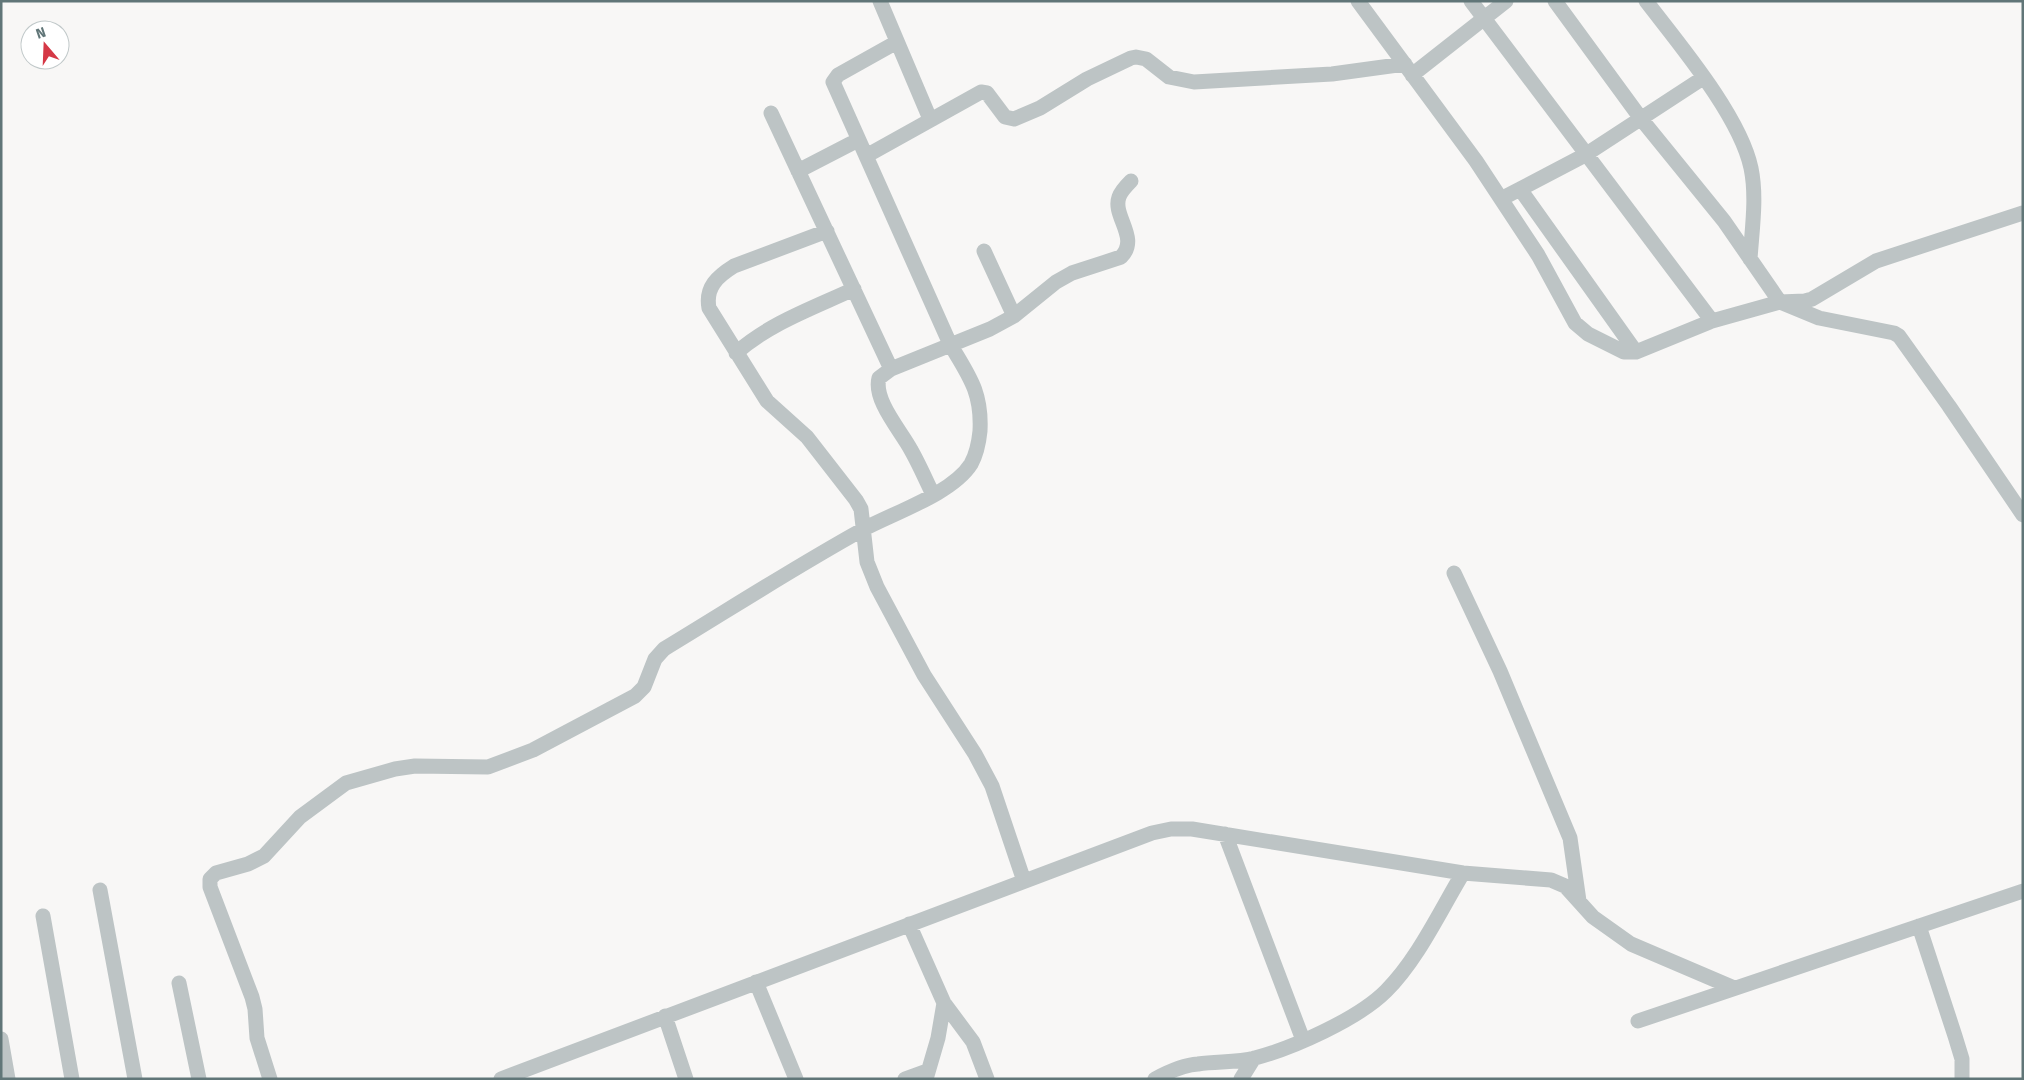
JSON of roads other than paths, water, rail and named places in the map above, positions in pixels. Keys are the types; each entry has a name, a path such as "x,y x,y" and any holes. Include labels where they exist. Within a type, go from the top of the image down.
{"street":[{"path":"880,1 930,119"},
{"path":"1358,1 1476,161 1538,254 1580,328 1624,352 1636,352 1712,321 1780,302 1812,299 1876,262 2023,213"},
{"path":"1471,1 1712,321"},
{"path":"866,156 930,119 984,92 990,95 1005,117 1010,119 1022,118 1087,79 1125,60 1136,57 1146,60 1169,77 1194,82 1408,69 1506,1"},
{"path":"1555,1 1642,120 1724,221 1780,302 1819,318 1894,333 1899,336 2023,515"},
{"path":"1646,1 1720,101 1741,139 1751,167 1754,193 1750,258"},
{"path":"270,1079 257,1038 255,1009 252,997 210,887 210,879 216,873 248,864 264,856 300,817 346,783 395,768 415,766 488,767 534,750 620,705 635,696 644,686 655,659 664,648 862,530 933,495 953,482 971,464 980,440 981,416 978,396 973,382 950,344 834,87 834,79 838,75 897,42"},
{"path":"1501,199 1585,154 1642,120 1703,78"},
{"path":"771,113 891,369"},
{"path":"798,171 858,140"},
{"path":"933,495 911,450 889,415 878,390 879,378 891,369 990,329 1014,316 1056,282 1072,273 1122,257 1126,253 1128,237 1117,203 1122,191 1131,181"},
{"path":"1520,189 1636,352"},
{"path":"827,231 734,266 715,280 708,294 709,308 767,401 807,437 851,493 861,509 867,562 877,588 924,675 975,754 992,786 1024,881"},
{"path":"984,251 1014,316"},
{"path":"736,352 754,337 769,328 854,289"},
{"path":"1454,573 1500,671 1570,838 1579,901"},
{"path":"501,1079 1152,833 1171,829 1192,829 1463,872 1551,880 1565,886 1593,917 1631,944 1734,988"},
{"path":"1225,834 1303,1040"},
{"path":"1155,1079 1168,1072 1196,1064 1254,1058 1303,1040 1362,1010 1386,991 1405,967 1463,872"},
{"path":"100,890 135,1079"},
{"path":"1638,1021 2023,891"},
{"path":"43,916 72,1079"},
{"path":"909,924 944,1003 973,1042 987,1079"},
{"path":"1919,926 1958,1044 1962,1059 1962,1079"},
{"path":"179,982 199,1079"},
{"path":"756,982 796,1079"},
{"path":"905,1079 926,1075 938,1038 944,1003"},
{"path":"665,1016 686,1079"},
{"path":"1,1039 8,1079"},
{"path":"1241,1079 1254,1058"}]}
